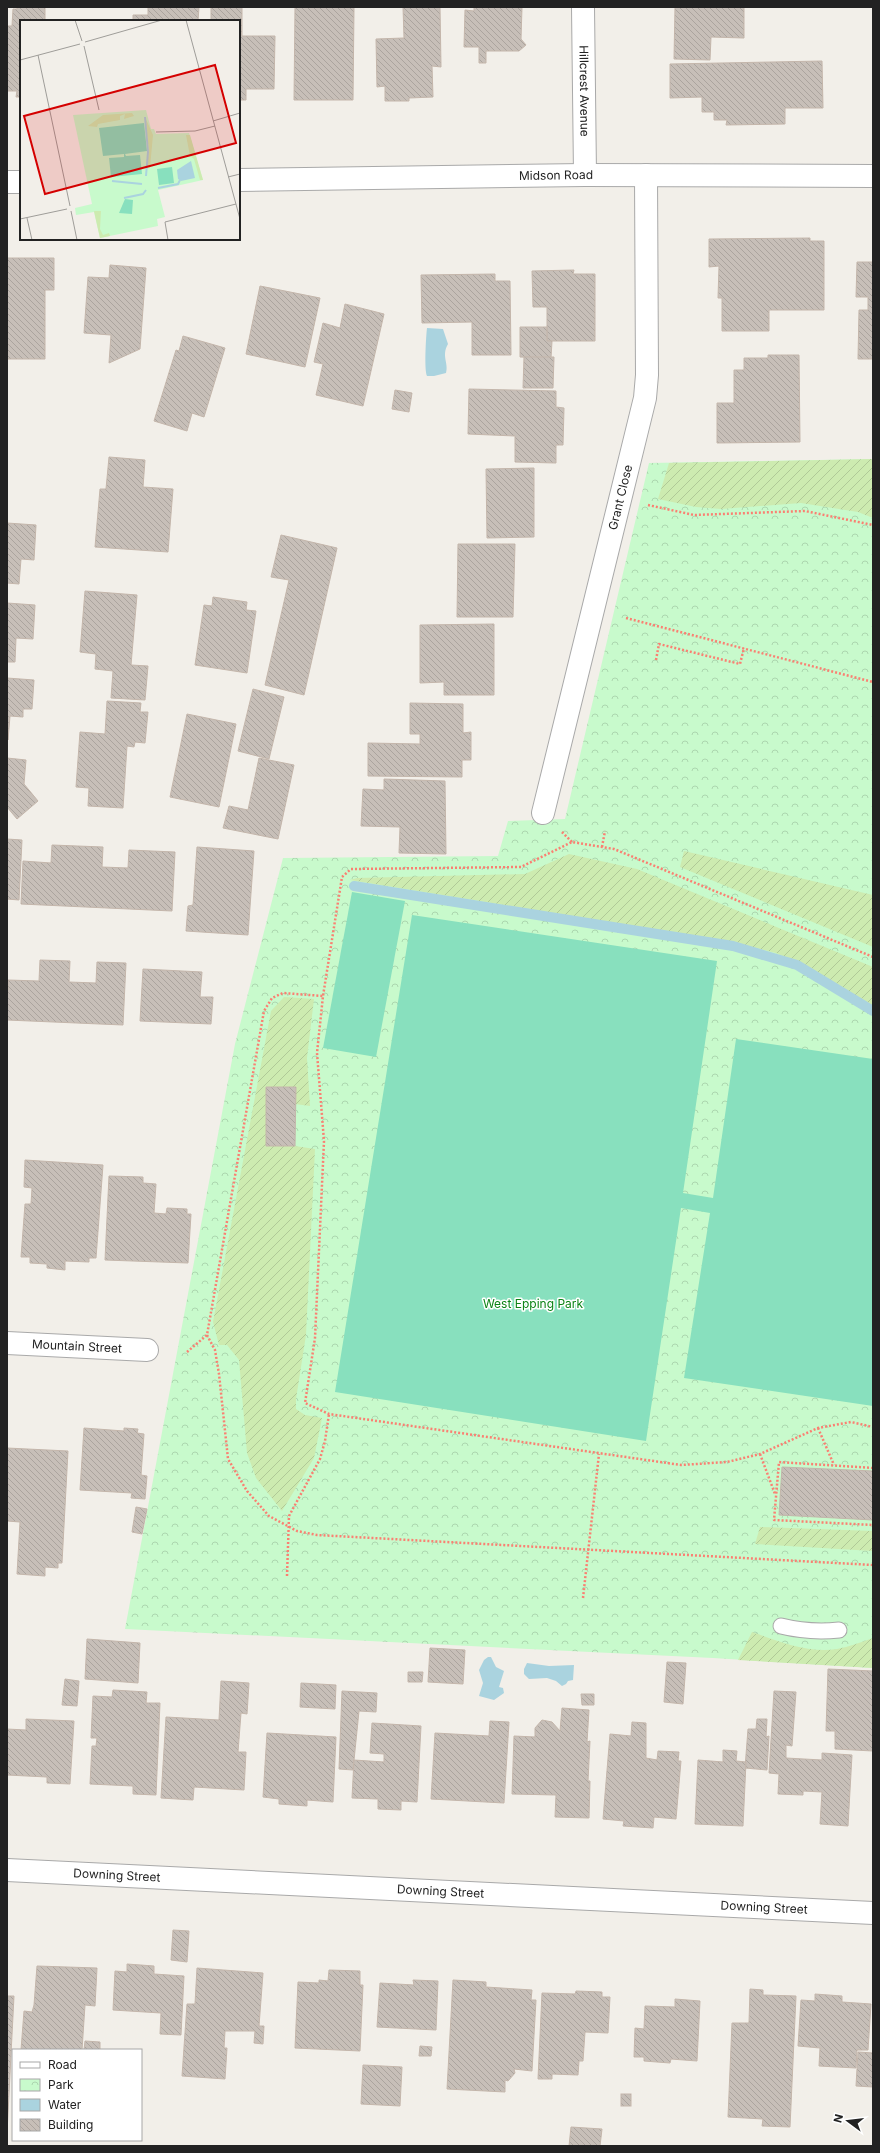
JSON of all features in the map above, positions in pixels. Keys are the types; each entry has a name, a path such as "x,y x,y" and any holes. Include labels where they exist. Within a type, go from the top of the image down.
{"street":[{"name":"Hillcrest Avenue","path":"583,7 584,175"},
{"name":"Midson Road","path":"240,180 584,175 873,176"},
{"name":"Grant Close","path":"543,813 645,398 647,375 646,175"},
{"path":"7,182 20,182"},
{"name":"Mountain Street","path":"7,1343 147,1350"},
{"name":"Downing Street","path":"7,1870 873,1913"}],"lane":[{"path":"781,1626 797,1630 821,1632 839,1630"}],"path":[{"path":"654,507 694,515 805,510 873,524"},
{"path":"626,618 873,682"},
{"path":"656,660 659,644 740,664 744,648"},
{"path":"602,847 605,831"},
{"path":"873,957 614,849 572,842 521,867 350,869 342,877 323,996 317,1053 324,1141 315,1338 305,1403 329,1414 681,1465 726,1462 760,1454 818,1428 851,1422 873,1427"},
{"path":"323,996 283,993 272,998 264,1011 207,1335 215,1350 228,1459 247,1491 269,1516 288,1527 317,1535 589,1548 873,1565"},
{"path":"187,1352 207,1335"},
{"path":"287,1576 289,1516 320,1459 325,1441 329,1414"},
{"path":"818,1428 834,1465"},
{"path":"583,1598 599,1454"},
{"path":"760,1454 776,1496"},
{"path":"873,1468 779,1462 774,1520 873,1525"}],"green space":[{"name":"West Epping Park","path":"873,459 873,1668 713,1658 125,1629 235,1044 283,858 498,856 508,821 565,819 649,463"},
{"path":"873,459 873,518 858,512 801,503 721,509 696,507 658,499 669,463"},
{"path":"684,851 873,895 873,947 680,867"},
{"path":"569,854 637,869 873,967 873,1006 804,966 776,953 736,943 350,880 357,878 525,874"},
{"path":"352,892 405,901 376,1057 323,1048"},
{"path":"412,915 717,961 683,1193 713,1198 736,1039 873,1059 873,1406 684,1378 710,1213 681,1208 646,1441 335,1392"},
{"path":"284,997 314,999 307,1058 310,1106 295,1104 295,1087 266,1087 267,1146 295,1146 315,1149 306,1335 296,1399 296,1409 305,1415 322,1418 314,1458 282,1511 256,1478 247,1453 239,1360 227,1345 219,1345 213,1322 271,1011"},
{"path":"760,1527 873,1531 873,1551 755,1544"},
{"path":"752,1632 794,1646 816,1650 842,1648 873,1638 873,1668 738,1660"}],"water":[{"path":"427,328 443,329 448,344 445,352 447,366 446,373 427,376 425,360"},
{"path":"491,1657 496,1667 504,1671 499,1687 503,1688 504,1693 494,1700 479,1696 483,1683 479,1670 484,1660"},
{"path":"527,1663 549,1666 574,1665 573,1680 568,1681 562,1686 556,1681 547,1678 529,1679 524,1674 524,1669"}],"building":[{"path":"17,7 45,7 45,20 20,20 20,97 16,97 17,91 7,91 7,26 12,26 13,9 17,9"},
{"path":"148,7 199,7 198,20 133,20 133,15 148,15"},
{"path":"211,7 242,7 242,36 275,36 274,89 246,89 246,100 240,100 240,20 211,20"},
{"path":"295,7 354,7 353,100 294,100"},
{"path":"403,7 440,7 441,67 432,66 433,97 409,98 409,101 385,101 385,86 377,87 376,39 404,38"},
{"path":"474,7 522,7 521,39 526,45 519,51 486,51 486,63 479,63 479,47 464,47 465,10 474,11"},
{"path":"675,7 744,7 744,38 711,37 710,60 674,59"},
{"path":"822,61 823,108 785,108 785,124 726,125 727,120 714,120 714,112 702,112 702,97 670,98 670,64"},
{"path":"810,238 810,241 824,241 824,310 769,310 769,331 722,331 722,298 718,298 719,266 709,267 709,239"},
{"path":"7,258 54,258 54,290 45,290 45,359 7,359"},
{"path":"857,262 873,262 873,359 858,359 859,310 868,310 868,297 856,297"},
{"path":"110,265 146,268 140,349 109,363 111,335 84,333 88,277 109,278"},
{"path":"574,270 573,274 595,274 595,341 547,341 547,307 533,307 532,271"},
{"path":"495,274 495,281 510,281 511,355 472,355 472,322 422,323 421,275"},
{"path":"260,286 320,298 305,367 246,354"},
{"path":"345,304 384,314 363,406 316,395 323,364 314,362 323,323 340,328"},
{"path":"520,327 547,327 547,341 552,341 551,358 520,357"},
{"path":"183,336 225,348 204,417 192,413 187,431 154,421 176,350 179,351"},
{"path":"768,355 799,355 800,442 717,443 717,403 734,403 734,370 744,370 744,358 768,358"},
{"path":"524,357 554,357 553,388 523,388"},
{"path":"469,389 556,391 556,407 564,408 563,445 556,445 556,463 515,462 515,436 468,434"},
{"path":"395,390 412,393 409,412 392,409"},
{"path":"109,457 145,460 143,487 173,489 168,552 95,547 100,489 106,489"},
{"path":"534,468 534,537 487,538 486,469"},
{"path":"7,523 36,525 34,560 21,559 19,584 7,583"},
{"path":"281,535 337,548 304,695 265,685 289,580 271,577"},
{"path":"458,544 515,544 513,617 457,617"},
{"path":"85,591 137,595 131,665 148,666 145,700 111,698 113,671 95,669 96,654 80,652"},
{"path":"213,597 247,602 246,610 256,611 247,673 195,665 204,605 212,606"},
{"path":"7,603 35,605 33,639 16,638 15,662 7,662"},
{"path":"494,624 494,695 444,695 444,682 420,683 420,625"},
{"path":"7,678 34,680 32,709 23,709 23,717 10,716 8,740"},
{"path":"253,689 284,697 269,759 238,751"},
{"path":"107,701 141,703 140,712 148,712 145,743 135,742 134,747 127,746 123,808 88,806 89,788 76,787 80,732 105,734"},
{"path":"410,703 463,704 463,733 471,732 471,760 462,760 462,777 368,776 368,743 420,744 420,734 410,734"},
{"path":"187,714 236,724 219,807 170,797"},
{"path":"7,758 26,760 24,784 38,801 17,819 7,807"},
{"path":"259,758 294,765 278,839 223,828 229,806 248,810"},
{"path":"384,779 445,781 446,854 399,853 400,827 361,826 363,789 384,790"},
{"path":"7,839 22,840 19,900 7,899"},
{"path":"52,845 103,847 102,867 128,868 129,850 175,852 172,911 21,904 23,861 51,863"},
{"path":"197,847 254,851 248,935 186,931 188,906 193,905"},
{"path":"40,960 70,961 69,982 96,983 97,962 126,963 123,1025 7,1020 8,980 39,981"},
{"path":"143,969 202,972 200,997 213,997 211,1024 140,1021"},
{"path":"266,1087 296,1087 295,1146 266,1146"},
{"path":"25,1160 103,1165 96,1258 89,1258 89,1262 65,1261 65,1270 47,1268 47,1264 30,1263 30,1257 21,1257 25,1204 31,1204 32,1188 24,1187"},
{"path":"109,1176 143,1177 143,1183 156,1184 154,1213 166,1214 167,1208 187,1209 187,1214 191,1214 188,1263 105,1260"},
{"path":"84,1428 124,1431 124,1428 138,1429 137,1433 144,1434 141,1475 147,1476 145,1499 131,1498 132,1493 80,1490"},
{"path":"7,1448 68,1451 62,1563 58,1563 58,1568 45,1567 45,1576 17,1574 20,1522 7,1521"},
{"path":"782,1467 873,1471 873,1520 779,1515"},
{"path":"136,1507 147,1509 142,1534 132,1532"},
{"path":"87,1639 140,1643 138,1683 85,1679"},
{"path":"430,1648 465,1650 463,1684 428,1682"},
{"path":"667,1662 686,1663 683,1704 664,1702"},
{"path":"828,1669 873,1671 873,1751 835,1749 835,1731 826,1731"},
{"path":"408,1672 423,1672 422,1682 408,1682"},
{"path":"65,1679 79,1681 77,1706 62,1705"},
{"path":"221,1681 249,1683 247,1714 241,1713 238,1752 246,1752 244,1790 194,1787 193,1800 161,1798 166,1717 219,1720"},
{"path":"301,1683 336,1685 335,1709 300,1707"},
{"path":"113,1690 147,1692 146,1703 160,1703 156,1795 133,1794 133,1786 90,1784 92,1746 96,1746 97,1738 91,1738 93,1696 112,1697"},
{"path":"342,1691 377,1693 376,1712 359,1711 353,1770 339,1769"},
{"path":"774,1691 796,1692 792,1746 786,1745 786,1758 822,1760 822,1753 852,1755 848,1826 820,1824 822,1792 803,1791 803,1795 778,1794 779,1774 769,1773"},
{"path":"581,1694 594,1694 594,1705 582,1705"},
{"path":"562,1708 589,1710 587,1742 590,1741 588,1781 590,1781 589,1818 555,1817 556,1795 512,1794 514,1736 535,1737 535,1728 542,1720 552,1722 560,1731"},
{"path":"26,1719 74,1721 70,1784 47,1783 47,1777 7,1775 7,1729 26,1730"},
{"path":"757,1719 767,1719 766,1737 769,1736 767,1770 745,1768 748,1729 756,1729"},
{"path":"490,1721 509,1722 504,1803 431,1799 435,1733 489,1736"},
{"path":"632,1722 646,1723 646,1758 657,1760 658,1751 679,1752 678,1761 681,1761 676,1819 654,1817 653,1828 623,1826 624,1821 603,1819 610,1734 631,1736"},
{"path":"372,1723 421,1726 417,1802 401,1801 401,1810 378,1809 378,1799 352,1798 354,1760 384,1762 384,1754 370,1753"},
{"path":"267,1733 336,1737 333,1802 307,1800 307,1806 279,1804 279,1799 263,1797"},
{"path":"723,1750 737,1751 736,1761 746,1762 743,1826 695,1824 698,1760 723,1762"},
{"path":"173,1930 189,1931 187,1962 171,1960"},
{"path":"127,1964 154,1966 154,1974 184,1976 181,2035 160,2034 161,2013 113,2010 115,1971 127,1972"},
{"path":"37,1966 97,1968 95,2006 85,2005 82,2049 21,2049 24,2011 32,2012 34,2005"},
{"path":"197,1968 263,1973 259,2026 264,2026 263,2044 254,2043 255,2031 225,2031 224,2048 227,2048 225,2079 182,2076 187,2004 195,2004"},
{"path":"329,1970 360,1971 360,1985 363,1985 360,2051 295,2048 298,1982 319,1983 319,1980 328,1981"},
{"path":"413,1980 438,1981 436,2030 377,2027 380,1983 414,1985"},
{"path":"453,1980 486,1982 486,1987 532,1990 531,2000 536,2000 532,2071 514,2069 515,2073 508,2081 505,2080 505,2092 447,2089"},
{"path":"750,1989 763,1990 763,1995 796,1996 790,2127 762,2126 763,2119 728,2117 732,2023 749,2023"},
{"path":"576,1991 602,1992 602,1997 610,1997 608,2033 585,2032 583,2061 579,2061 578,2075 552,2074 552,2079 538,2079 542,1993 575,1994"},
{"path":"815,1994 842,1996 842,2002 871,2004 868,2050 857,2050 856,2068 819,2066 820,2048 798,2046 801,2000 815,2001"},
{"path":"7,1996 14,1996 7,2133"},
{"path":"675,1999 700,2001 697,2061 671,2059 670,2063 644,2061 644,2057 634,2057 635,2028 644,2029 645,2006 675,2007"},
{"path":"85,2041 100,2042 100,2049 84,2049"},
{"path":"420,2046 432,2047 431,2056 419,2056"},
{"path":"858,2052 873,2053 873,2087 856,2086"},
{"path":"363,2065 402,2067 400,2106 361,2104"},
{"path":"621,2094 631,2094 631,2106 621,2106"},
{"path":"571,2127 602,2129 600,2146 569,2146"}],"waterway":[{"path":"354,886 733,946 797,965 873,1011"}]}
